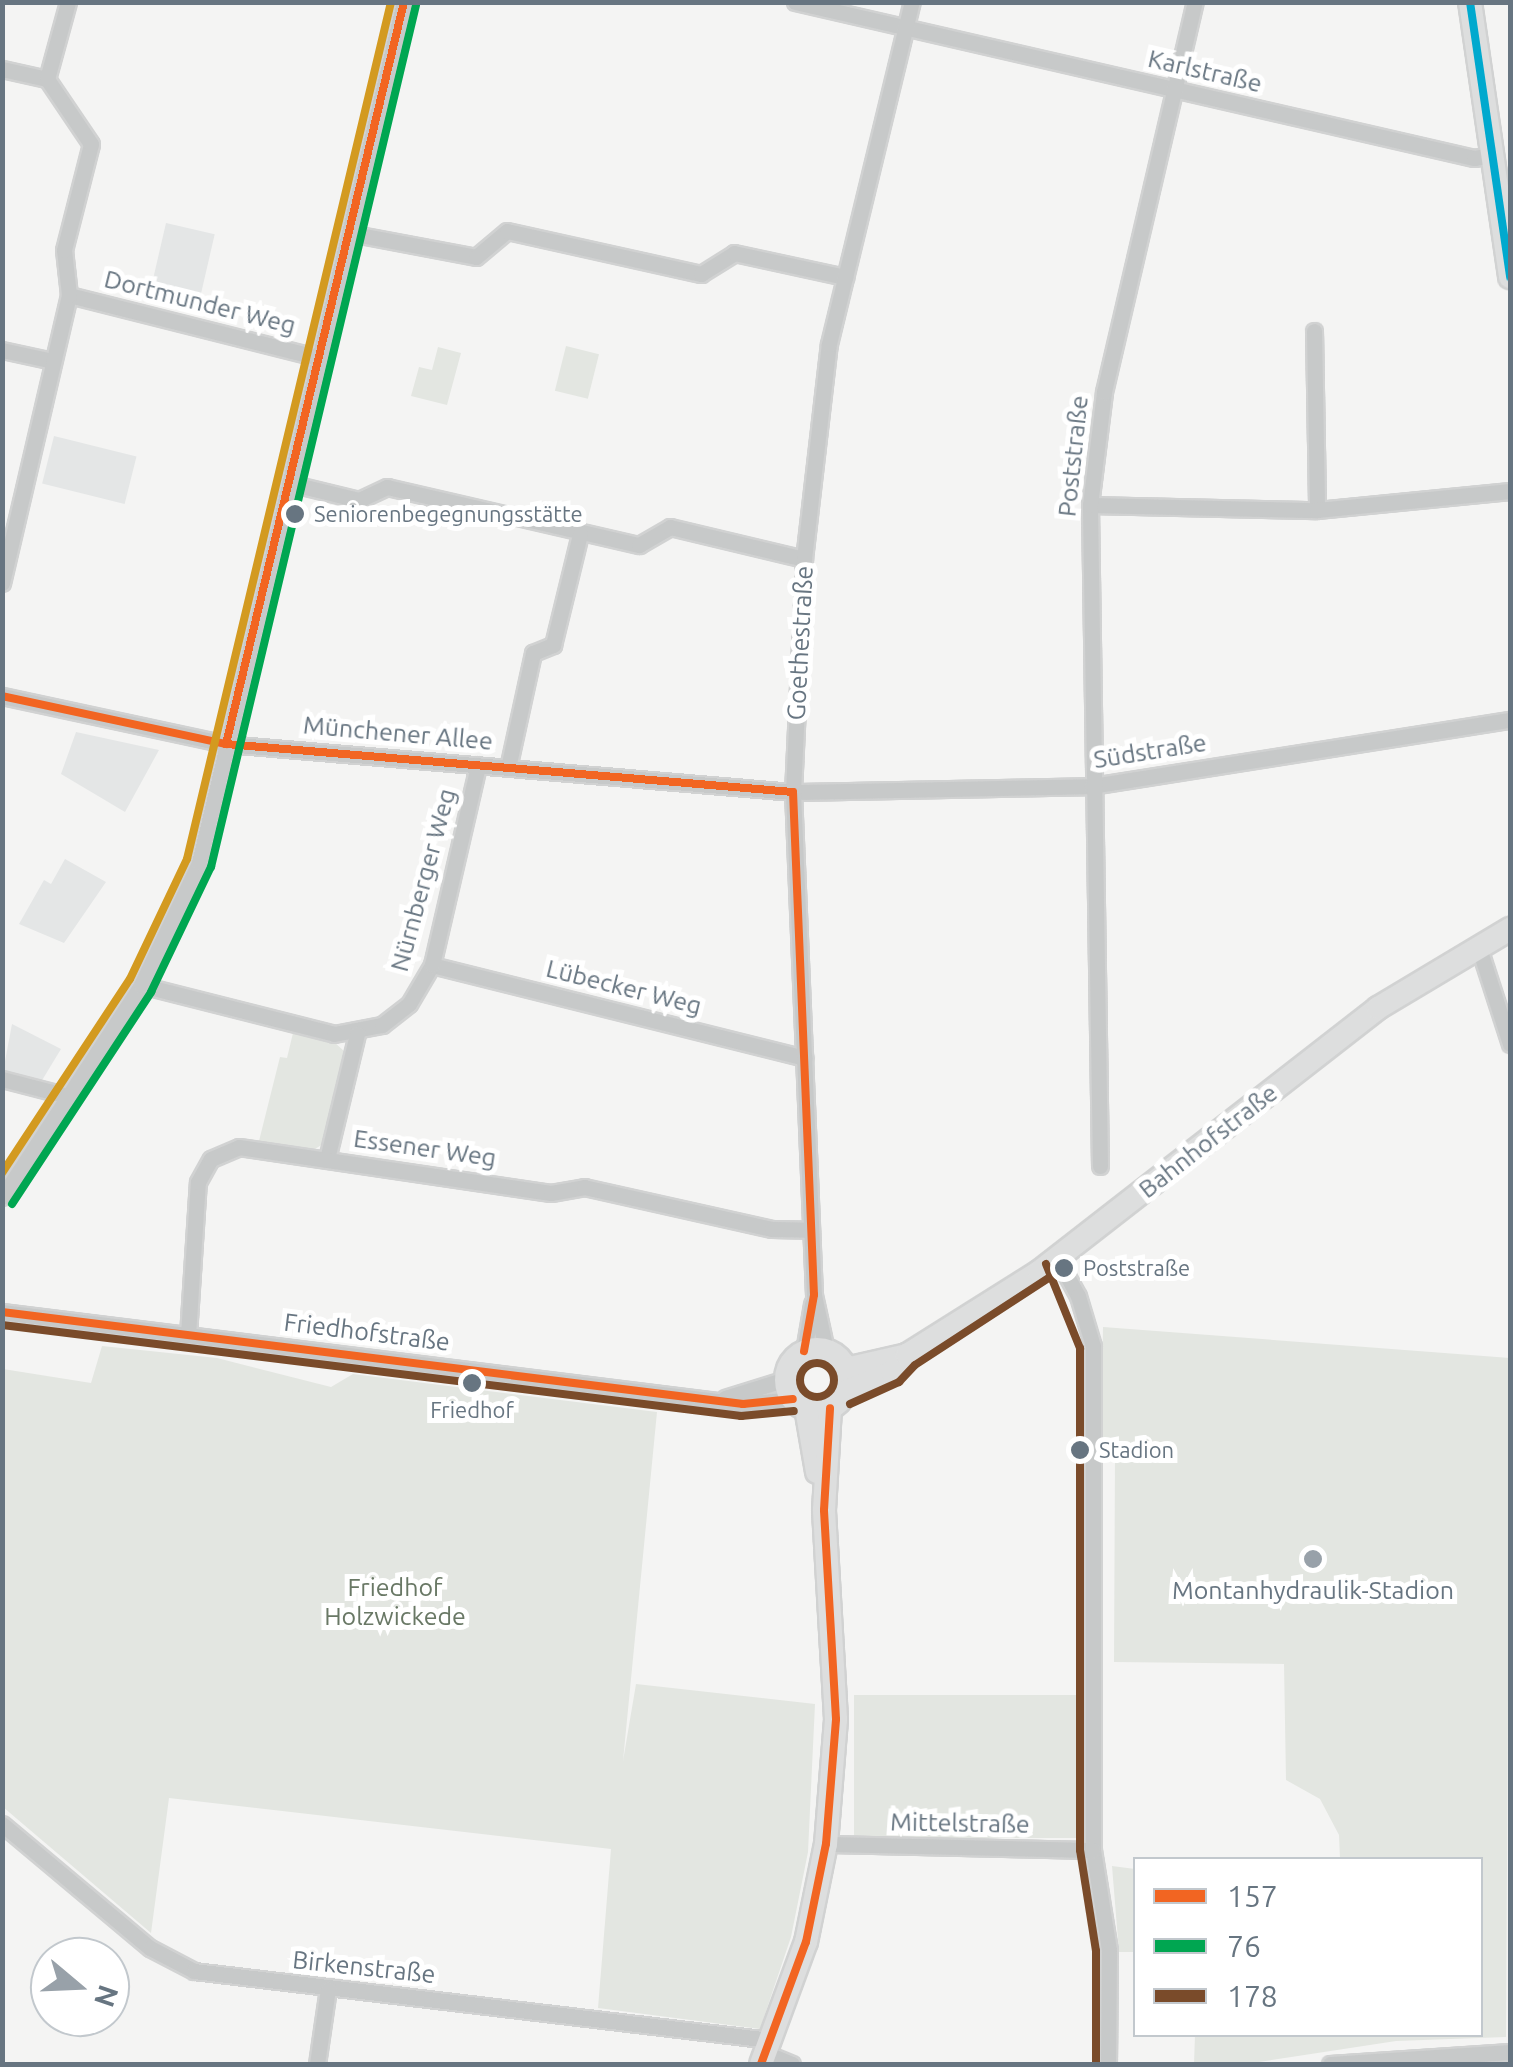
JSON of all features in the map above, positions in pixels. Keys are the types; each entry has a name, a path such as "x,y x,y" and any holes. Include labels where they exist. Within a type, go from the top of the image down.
{"main road":[{"path":"1470,2 1510,277"},
{"name":"Bahnhofstraße","path":"840,1390 892,1372 907,1355 1057,1258 1378,1008 1510,929"},
{"path":"815,1350 840,1390 824,1510"},
{"path":"765,2053 806,1942 826,1844 836,1718 824,1510 795,1395 815,1350"},
{"path":"795,1395 840,1390"}],"street":[{"path":"47,79 68,2"},
{"path":"2,1198 141,985 198,863 404,2"},
{"name":"Karlstraße","path":"794,2 1474,158 1494,155"},
{"name":"Goethestraße","path":"815,1350 793,792 804,559 818,410 845,277 912,2"},
{"name":"Poststraße","path":"1100,1166 1090,506 1104,392 1195,2"},
{"path":"2,68 47,79 91,144 64,250 70,295 2,583"},
{"path":"349,232 476,258 507,231 701,274 734,254 845,277"},
{"name":"Dortmunder Weg","path":"70,295 319,358"},
{"path":"1314,330 1317,510"},
{"path":"2,350 53,361"},
{"path":"289,483 358,500 387,487 639,545 670,527 804,559"},
{"path":"1090,506 1317,510 1510,490"},
{"path":"508,768 533,652 553,644 580,534"},
{"name":"Münchener Allee","path":"2,696 226,744 793,792"},
{"name":"Südstraße","path":"793,792 1092,786 1510,720"},
{"name":"Nürnberger Weg","path":"357,1034 409,1004 432,965 478,765"},
{"path":"1479,948 1510,1044"},
{"name":"Lübecker Weg","path":"432,965 804,1058"},
{"path":"141,985 334,1034 357,1034 327,1159"},
{"path":"2,1078 68,1096"},
{"name":"Essener Weg","path":"188,1335 198,1259 196,1194 205,1166 238,1146 551,1193 584,1187 772,1229 811,1230"},
{"path":"1057,1258 1078,1296 1093,1346 1093,1850 1109,1950 1108,2064"},
{"name":"Friedhofstraße","path":"2,1312 725,1398 795,1395"},
{"name":"Birkenstraße","path":"2,1824 170,1962 208,1974 765,2053 792,2064"},
{"name":"Mittelstraße","path":"826,1844 1093,1850"},
{"path":"316,2064 328,1989"},
{"path":"1330,2064 1510,2052"}],"shaded area":[{"path":"166,223 215,234 199,301 150,290"},
{"path":"54,436 136,457 125,504 42,484"},
{"path":"76,732 159,750 125,812 61,774"},
{"path":"65,859 106,882 64,943 19,924 44,880 51,884"},
{"path":"12,1024 61,1049 41,1082 3,1072"}],"green space":[{"path":"566,346 599,354 588,399 555,391"},
{"path":"438,347 461,353 447,405 411,396 419,367 432,370"},
{"path":"293,1033 333,1041 345,1052 323,1144 315,1149 259,1141 280,1057 287,1058"},
{"name":"Montanhydraulik-Stadion","path":"1103,1327 1510,1358 1506,2037 1396,2041 1246,2064 1194,2064 1195,2037 1483,2037 1483,1857 1340,1857 1339,1835 1320,1799 1286,1780 1284,1664 1114,1662 1115,1457 1101,1452"},
{"name":"Friedhof Holzwickede","path":"102,1346 217,1358 331,1387 353,1374 657,1412 623,1761 636,1684 815,1704 808,1852 791,1937 760,2029 598,2008 611,1849 169,1798 151,1933 3,1807 3,1369 91,1383"},
{"path":"854,1695 1084,1695 1084,1838 854,1838"},
{"path":"1112,1866 1133,1869 1133,1952 1119,1952"}],"transit line":[{"path":"2,1173 130,979 187,859 391,2"},
{"name":"157","path":"226,744 404,2"},
{"path":"1470,2 1510,277"},
{"name":"76","path":"12,1204 151,992 211,867 416,5"},
{"name":"157","path":"2,696 226,744 793,792"},
{"name":"157","path":"793,792 814,1295 804,1351"},
{"name":"178","path":"1046,1264 1080,1348 1080,1850 1096,1951 1096,2064"},
{"name":"178","path":"850,1404 899,1382 915,1365 1064,1268"},
{"name":"157","path":"2,1312 743,1404 793,1399"},
{"name":"178","path":"2,1325 741,1416 794,1411"},
{"name":"178","path":"817,1363 829,1368 834,1380 829,1392 817,1397 805,1392 800,1380 805,1368 817,1363"},
{"name":"157","path":"761,2064 806,1942 826,1844 836,1719 824,1510 830,1408"}],"place":[{"name":"Seniorenbegegnungsstätte","path":"295,514"},
{"name":"Poststraße","path":"1064,1268"},
{"name":"Friedhof","path":"472,1383"},
{"name":"Stadion","path":"1080,1450"},
{"name":"Montanhydraulik-Stadion","path":"1313,1559"}]}
